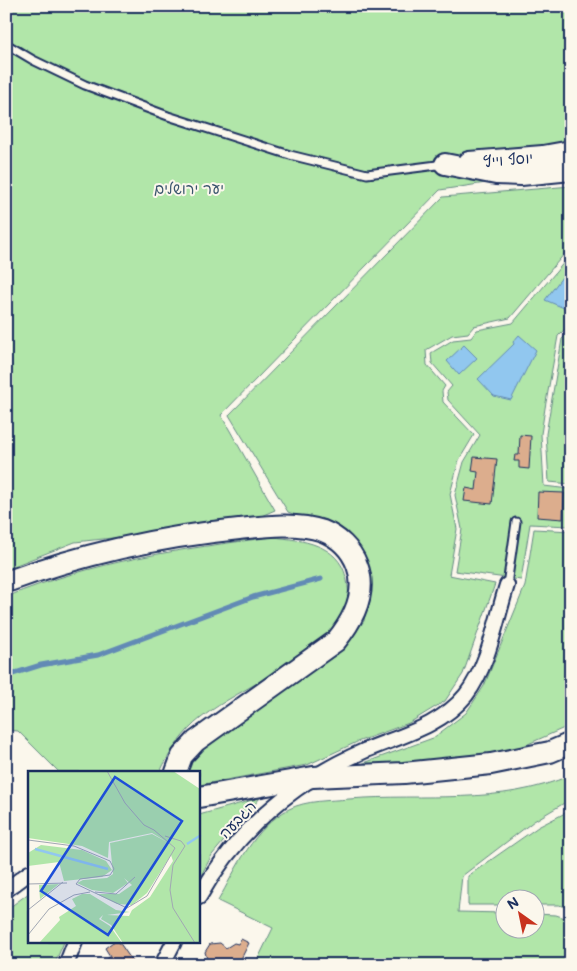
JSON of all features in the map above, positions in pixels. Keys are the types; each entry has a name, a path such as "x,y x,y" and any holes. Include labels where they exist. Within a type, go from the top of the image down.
{"main road":[{"name":"יוסף וייץ","path":"445,164 543,156 571,151"},
{"path":"445,164 496,174 522,175 571,170"},
{"path":"6,582 100,552 196,533 267,526 298,526 323,531 341,541 353,555 360,571 361,589 357,608 349,625 336,641 319,655 196,741 182,756 176,771"},
{"path":"200,797 313,778 468,767 532,756 571,743"}],"street":[{"name":"הגבעה","path":"200,895 228,852 255,822 291,792 359,754 417,730 457,704 478,675 507,585"},
{"path":"6,890 28,873"},
{"path":"66,965 74,944"},
{"path":"162,965 173,944"}],"lane":[{"path":"6,44 32,60 85,85 168,116 290,155 367,174 445,164"},
{"path":"507,585 516,522"}],"green space":[{"name":"יער ירושלים","path":"6,6 571,6 571,185 564,179 525,177 440,190 221,415 275,510 243,524 75,542 6,569"},
{"path":"571,186 571,246 510,318 474,326 468,333 452,335 426,350 427,365 445,386 442,391 443,402 474,435 459,460 450,494 457,529 449,575 495,584 463,674 445,701 409,723 357,742 307,765 200,785 200,771 187,771 189,760 207,742 347,641 364,621 369,590 331,529 288,512 229,415 443,197"},
{"path":"571,254 571,323 558,336 541,434 544,486 569,489 568,526 530,524 521,580 455,571 462,529 455,495 464,462 480,435 448,400 447,392 452,386 432,363 431,353 453,340 471,338 477,330 513,323"},
{"path":"571,330 571,484 549,482 546,434 562,339"},
{"path":"534,529 571,531 571,725 510,752 350,768 433,738 466,713 484,686 525,586"},
{"path":"273,537 307,542 317,546 335,557 342,566 348,585 347,607 333,629 299,658 218,706 195,723 178,743 161,771 58,771 18,731 6,730 6,597 72,574 105,565 204,546"},
{"path":"571,775 571,799 534,821 462,876 458,912 494,913 494,938 544,938 544,914 556,915 571,920 571,965 255,965 273,928 218,901 239,863 256,838 277,817 296,806 318,801 349,799 489,795 544,785"},
{"path":"260,798 212,855 200,877 200,815"},
{"path":"571,810 571,909 559,905 544,905 544,888 494,888 494,905 468,905 468,876 538,827"},
{"path":"28,894 28,944 63,944 54,965 6,965 6,910"}],"water":[{"path":"571,265 571,295 564,308 545,300"},
{"path":"519,335 536,350 511,400 494,396 478,379 514,344 513,342"},
{"path":"464,345 477,358 459,375 447,361"}],"building":[{"path":"520,435 531,436 529,469 519,468 519,461 514,461 515,455 519,455"},
{"path":"474,457 497,459 492,504 464,501 466,488 476,490 478,472 472,471"},
{"path":"538,492 564,493 563,519 537,517"},
{"path":"241,939 249,943 238,965 198,965 207,959 205,952 210,944 220,943 226,948 234,943 238,944"},
{"path":"110,944 120,944 135,965 103,965 101,963 110,956 105,948"}],"waterway":[{"path":"6,676 41,665 98,655 253,597 321,579"}]}
